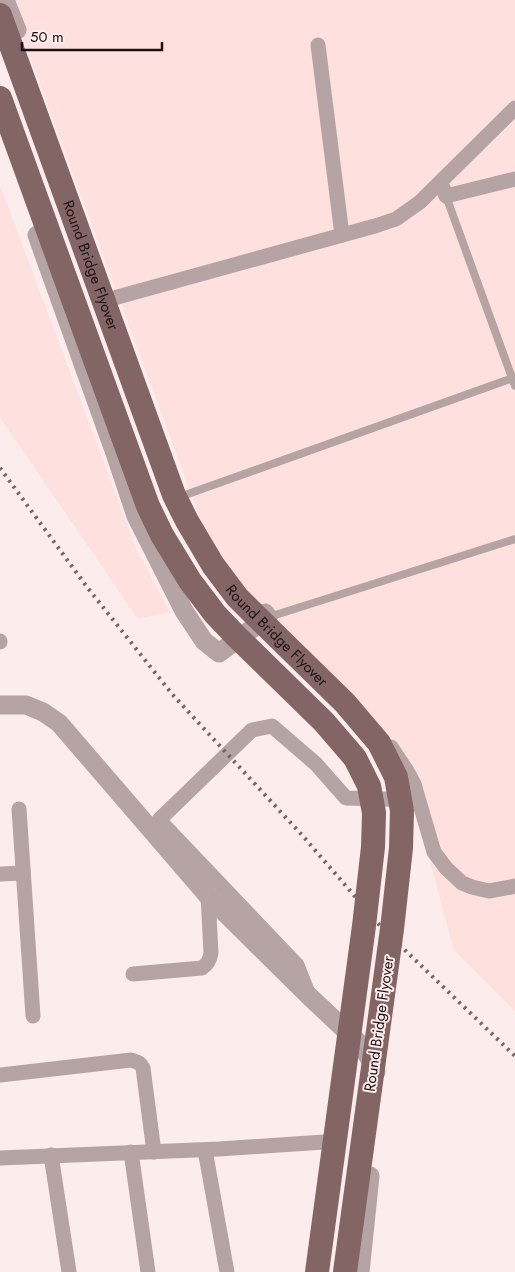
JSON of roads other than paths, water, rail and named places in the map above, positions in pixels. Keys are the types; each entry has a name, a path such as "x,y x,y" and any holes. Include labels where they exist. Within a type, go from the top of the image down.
{"main road":[{"name":"Round Bridge Flyover","path":"0,15 171,486 187,522 213,565 237,596 345,703 379,743 396,777 402,810 401,848 346,1272"},
{"name":"Round Bridge Flyover","path":"0,98 145,496 162,535 190,581 216,614 324,722 355,758 369,786 374,813 373,847 317,1272"}],"street":[{"path":"6,0 186,495 216,551 268,618 306,653 383,737 414,784 434,852 446,868 472,888 489,891 515,886"},
{"path":"318,45 342,235"},
{"path":"114,298 386,224 444,189 515,108"},
{"path":"0,130 136,516 184,611 204,641 220,653 268,618"},
{"path":"444,189 515,179"},
{"path":"0,705 26,705 42,712 59,723 208,896 309,996 361,1044 376,1070 380,1098 360,1272"},
{"path":"309,996 297,965 159,820 252,730 272,726 316,764 346,798 418,800"},
{"path":"19,809 33,1016"},
{"path":"0,874 24,873"},
{"path":"133,974 202,968 206,965 210,959 208,896"},
{"path":"307,1272 339,1024"},
{"path":"0,1075 131,1060 140,1063 143,1068 154,1152"},
{"path":"0,1158 205,1150 324,1142"},
{"path":"205,1150 227,1272"},
{"path":"131,1152 148,1272"},
{"path":"51,1155 69,1272"}],"lane":[{"path":"186,495 514,382 444,189"},
{"path":"268,618 515,539"}],"railway":[{"path":"0,468 87,587 172,694 302,835 383,929 515,1056"}]}
